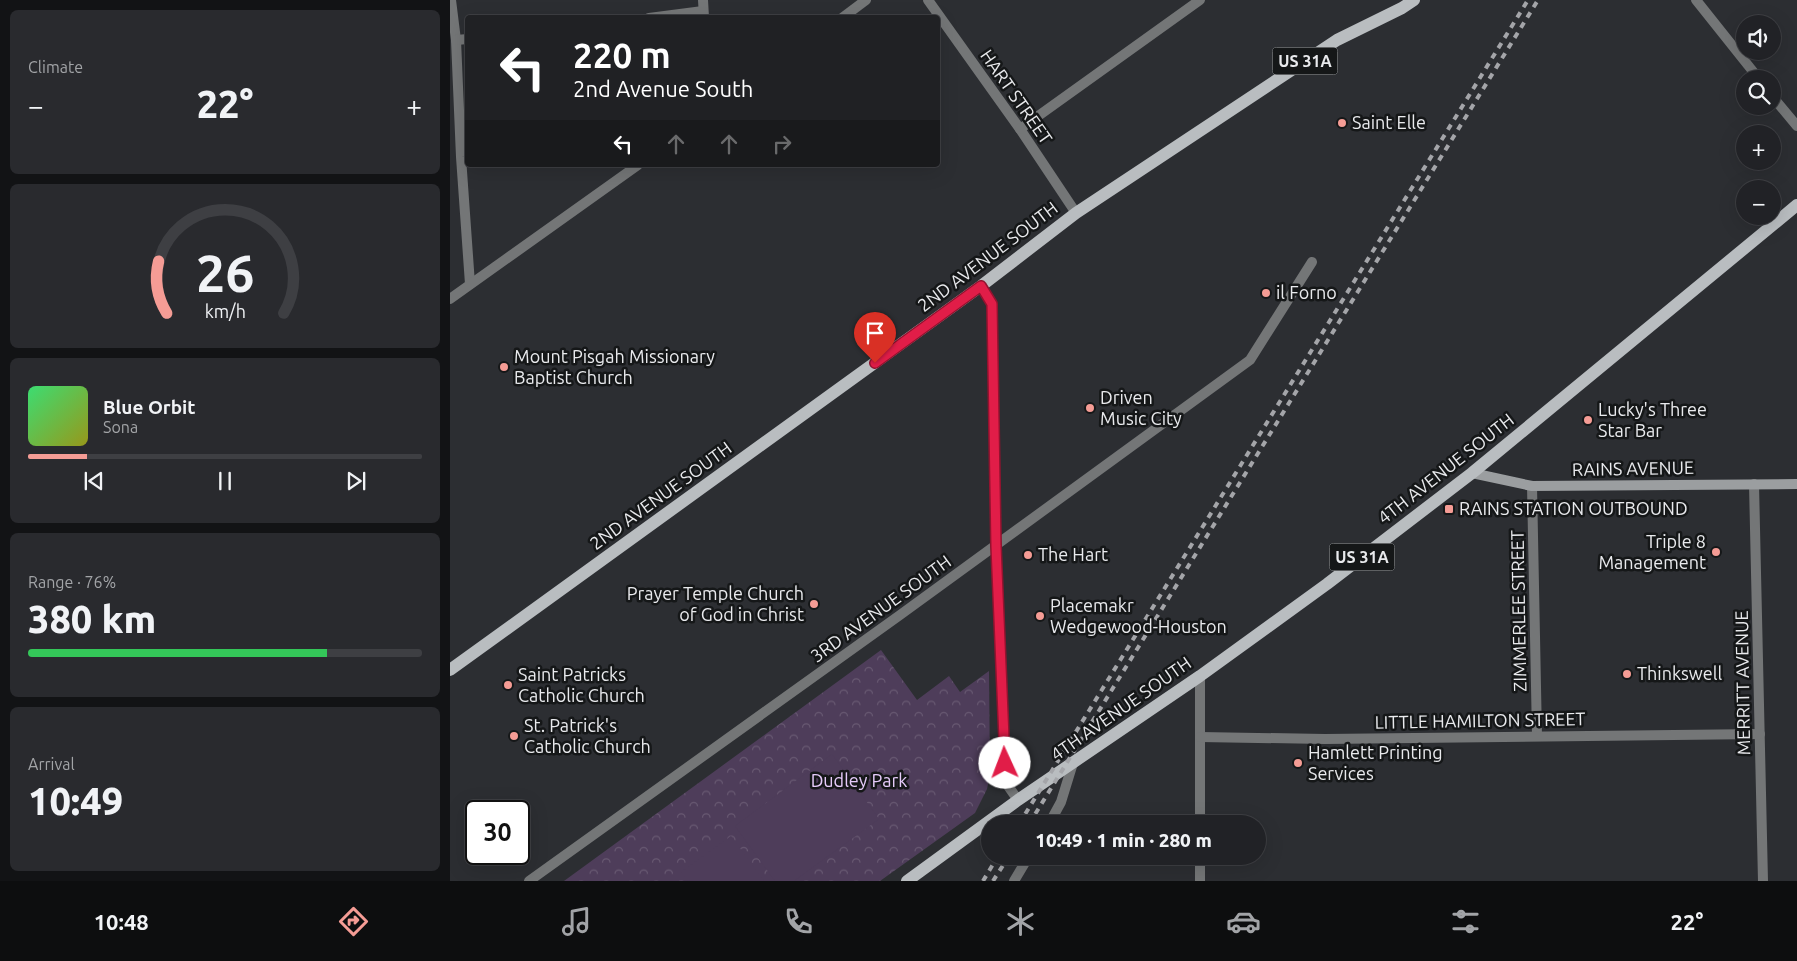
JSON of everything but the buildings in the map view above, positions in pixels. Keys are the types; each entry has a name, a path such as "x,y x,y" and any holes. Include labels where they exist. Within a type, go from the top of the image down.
{"main road":[{"name":"2ND AVENUE SOUTH","path":"450,670 981,286 1076,213 1337,40 1402,8 1414,0"},
{"name":"4TH AVENUE SOUTH","path":"906,881 1018,800 1200,676 1327,584 1472,473 1797,205"}],"street":[{"path":"451,0 456,40 460,157 470,284"},
{"path":"690,15 704,14 703,0"},
{"path":"846,15 866,0"},
{"name":"HART STREET","path":"928,0 939,15"},
{"path":"1020,129 1190,3 1200,0"},
{"path":"1696,0 1752,70"},
{"name":"HART STREET","path":"940,17 1020,129 1076,213"},
{"path":"456,40 465,39"},
{"path":"1781,107 1797,126"},
{"path":"450,299 635,167"},
{"name":"3RD AVENUE SOUTH","path":"529,881 996,546 1250,360 1312,262"},
{"path":"981,286 992,304 996,546 1006,783 1018,800"},
{"name":"RAINS AVENUE","path":"1472,473 1532,486 1797,484"},
{"name":"MERRITT AVENUE","path":"1754,484 1763,881"},
{"name":"ZIMMERLEE STREET","path":"1532,486 1538,736"},
{"path":"1200,676 1200,815"},
{"name":"LITTLE HAMILTON STREET","path":"1200,737 1325,739 1760,734"},
{"path":"1054,815 1062,802 1073,763"},
{"path":"1014,881 1024,865"},
{"path":"1200,865 1200,881"}],"green space":[{"name":"Dudley Park","path":"881,650 917,700 949,676 960,692 989,671 990,775 987,789 975,813 880,881 564,881"},
{"path":"832,754 879,819 794,881 775,881 735,826"},
{"path":"731,836 764,881 688,881 681,872"}],"railway":[{"path":"1025,815 1528,0"},
{"path":"1035,815 1538,0"},
{"path":"983,881 993,865"},
{"path":"993,881 1003,865"}],"place":[{"name":"Saint Elle","path":"1342,123"},
{"name":"il Forno","path":"1266,293"},
{"name":"Mount Pisgah Missionary Baptist Church","path":"504,367"},
{"name":"Driven Music City","path":"1090,408"},
{"name":"Lucky's Three Star Bar","path":"1588,420"},
{"name":"RAINS STATION OUTBOUND","path":"1449,509"},
{"name":"Triple 8 Management","path":"1716,552"},
{"name":"The Hart","path":"1028,555"},
{"name":"Prayer Temple Church of God in Christ","path":"814,604"},
{"name":"Placemakr Wedgewood-Houston","path":"1040,616"},
{"name":"Thinkswell","path":"1627,674"},
{"name":"Saint Patricks Catholic Church","path":"508,685"},
{"name":"St. Patrick's Catholic Church","path":"514,736"},
{"name":"Hamlett Printing Services","path":"1298,763"}],"route":[{"path":"875,363 981,286 992,304 996,546 1005,763"}]}
